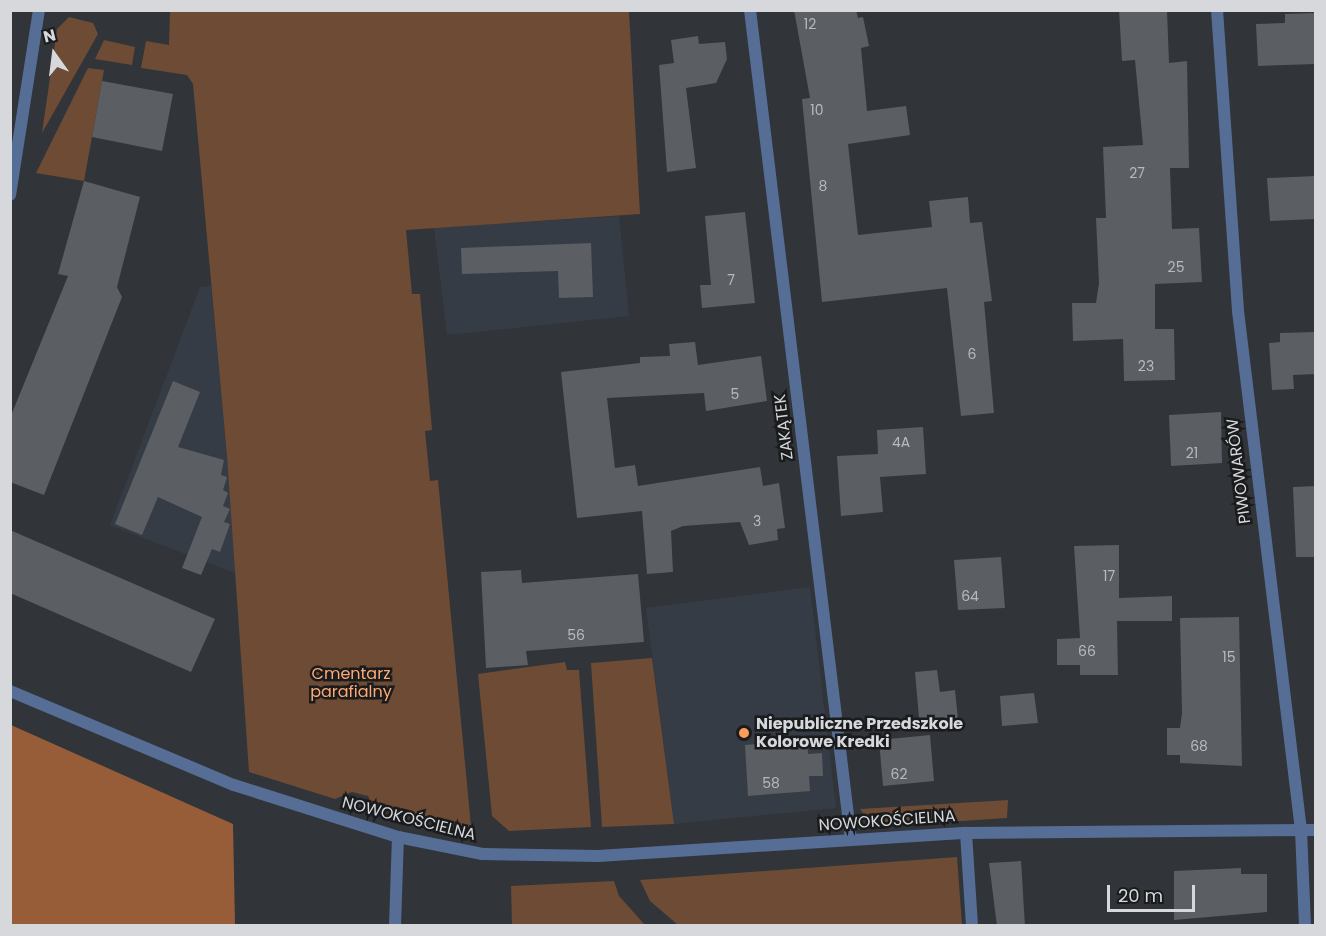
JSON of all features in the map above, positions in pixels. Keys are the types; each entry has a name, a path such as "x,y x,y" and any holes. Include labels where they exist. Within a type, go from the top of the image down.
{"street":[{"path":"10,195 39,10"},
{"name":"ZAKĄTEK","path":"750,10 851,840"},
{"name":"PIWOWARÓW","path":"1217,10 1238,311 1301,830 1305,926"},
{"name":"NOWOKOŚCIELNA","path":"10,692 234,785 398,837 526,858 966,833 1316,830"},
{"name":"NOWOKOŚCIELNA","path":"966,833 972,926"},
{"path":"395,926 398,837"}],"shaded area":[{"path":"619,216 629,316 447,335 434,228"},
{"path":"211,286 237,574 110,525 200,287"},
{"name":"Niepubliczne Przedszkole Kolorowe Kredki","path":"810,587 836,808 674,824 646,608"},
{"path":"11,725 233,824 235,925 11,925"}],"green space":[{"name":"Cmentarz parafialny","path":"170,11 629,11 640,214 406,230 412,294 420,294 432,430 425,431 430,481 438,480 471,826 461,829 374,808 368,796 352,792 335,799 249,772 227,456 193,84 187,75 141,68 146,41 169,45"},
{"path":"69,17 93,23 98,34 42,133 57,29"},
{"path":"104,40 135,47 132,65 95,59"},
{"path":"88,68 104,70 84,181 36,173"},
{"path":"652,658 674,824 602,827 591,663"},
{"path":"565,662 567,670 579,670 591,827 509,831 492,816 478,674"},
{"path":"1008,800 1007,818 872,827 860,809"},
{"path":"957,857 962,925 678,925 650,901 640,880"},
{"path":"614,881 619,896 645,925 512,925 511,886"}],"building":[{"path":"794,10 856,10 858,18 863,17 869,46 861,48 867,111 906,106 910,135 848,144 858,235 932,227 929,201 968,197 970,223 982,222 992,301 984,302 994,413 961,416 947,288 822,302 802,99 810,98"},
{"path":"1119,10 1167,10 1169,63 1187,61 1189,168 1170,168 1172,229 1199,228 1202,282 1155,284 1155,329 1174,329 1175,380 1124,381 1123,339 1073,341 1072,303 1096,303 1099,283 1096,218 1106,218 1103,147 1143,145 1135,60 1122,61"},
{"path":"1316,13 1316,64 1258,66 1256,24 1285,23 1285,14"},
{"path":"698,36 699,44 725,42 727,59 716,83 686,88 696,168 667,172 659,65 674,63 671,40"},
{"path":"102,81 173,94 162,151 92,137"},
{"path":"1316,176 1316,219 1270,221 1267,178"},
{"path":"84,181 140,197 117,287 122,297 44,495 10,482 10,418 68,276 58,274"},
{"path":"745,212 755,303 702,308 700,285 711,285 705,216"},
{"path":"591,243 593,297 559,298 558,271 462,274 461,248"},
{"path":"1316,332 1316,374 1293,375 1294,389 1272,390 1269,343 1280,342 1280,333"},
{"path":"695,342 698,365 761,356 767,401 706,411 704,393 607,398 615,468 635,465 638,486 760,467 763,486 779,483 785,528 777,529 778,540 749,545 740,522 683,526 671,531 673,572 647,574 642,511 577,518 561,372 640,363 640,357 670,356 669,344"},
{"path":"173,381 200,392 178,447 224,460 221,475 227,477 223,490 228,493 223,506 230,509 224,522 230,524 220,552 212,549 201,575 182,568 202,517 158,497 142,535 115,524"},
{"path":"1221,412 1222,463 1171,466 1169,415"},
{"path":"923,427 926,474 880,477 883,512 841,516 837,456 878,454 877,430"},
{"path":"1316,486 1316,557 1296,557 1293,487"},
{"path":"10,530 215,619 191,672 10,593"},
{"path":"1119,545 1119,598 1172,596 1172,621 1117,621 1118,675 1080,675 1080,665 1057,665 1057,639 1080,638 1074,546"},
{"path":"1001,557 1005,608 958,610 954,560"},
{"path":"521,570 522,583 638,574 644,642 526,651 528,665 486,668 481,572"},
{"path":"1239,617 1242,766 1180,763 1180,755 1167,755 1167,728 1180,728 1182,713 1180,618"},
{"path":"937,670 940,692 955,690 958,719 920,729 915,672"},
{"path":"1034,693 1038,723 1002,726 1000,696"},
{"path":"930,735 934,781 883,786 879,740"},
{"path":"807,740 808,754 822,753 823,776 809,776 810,791 748,796 745,745"},
{"path":"1021,861 1025,926 997,926 989,863"},
{"path":"1241,868 1241,874 1267,874 1267,912 1174,920 1174,871"}],"place":[{"name":"Niepubliczne Przedszkole Kolorowe Kredki","path":"744,733"}]}
